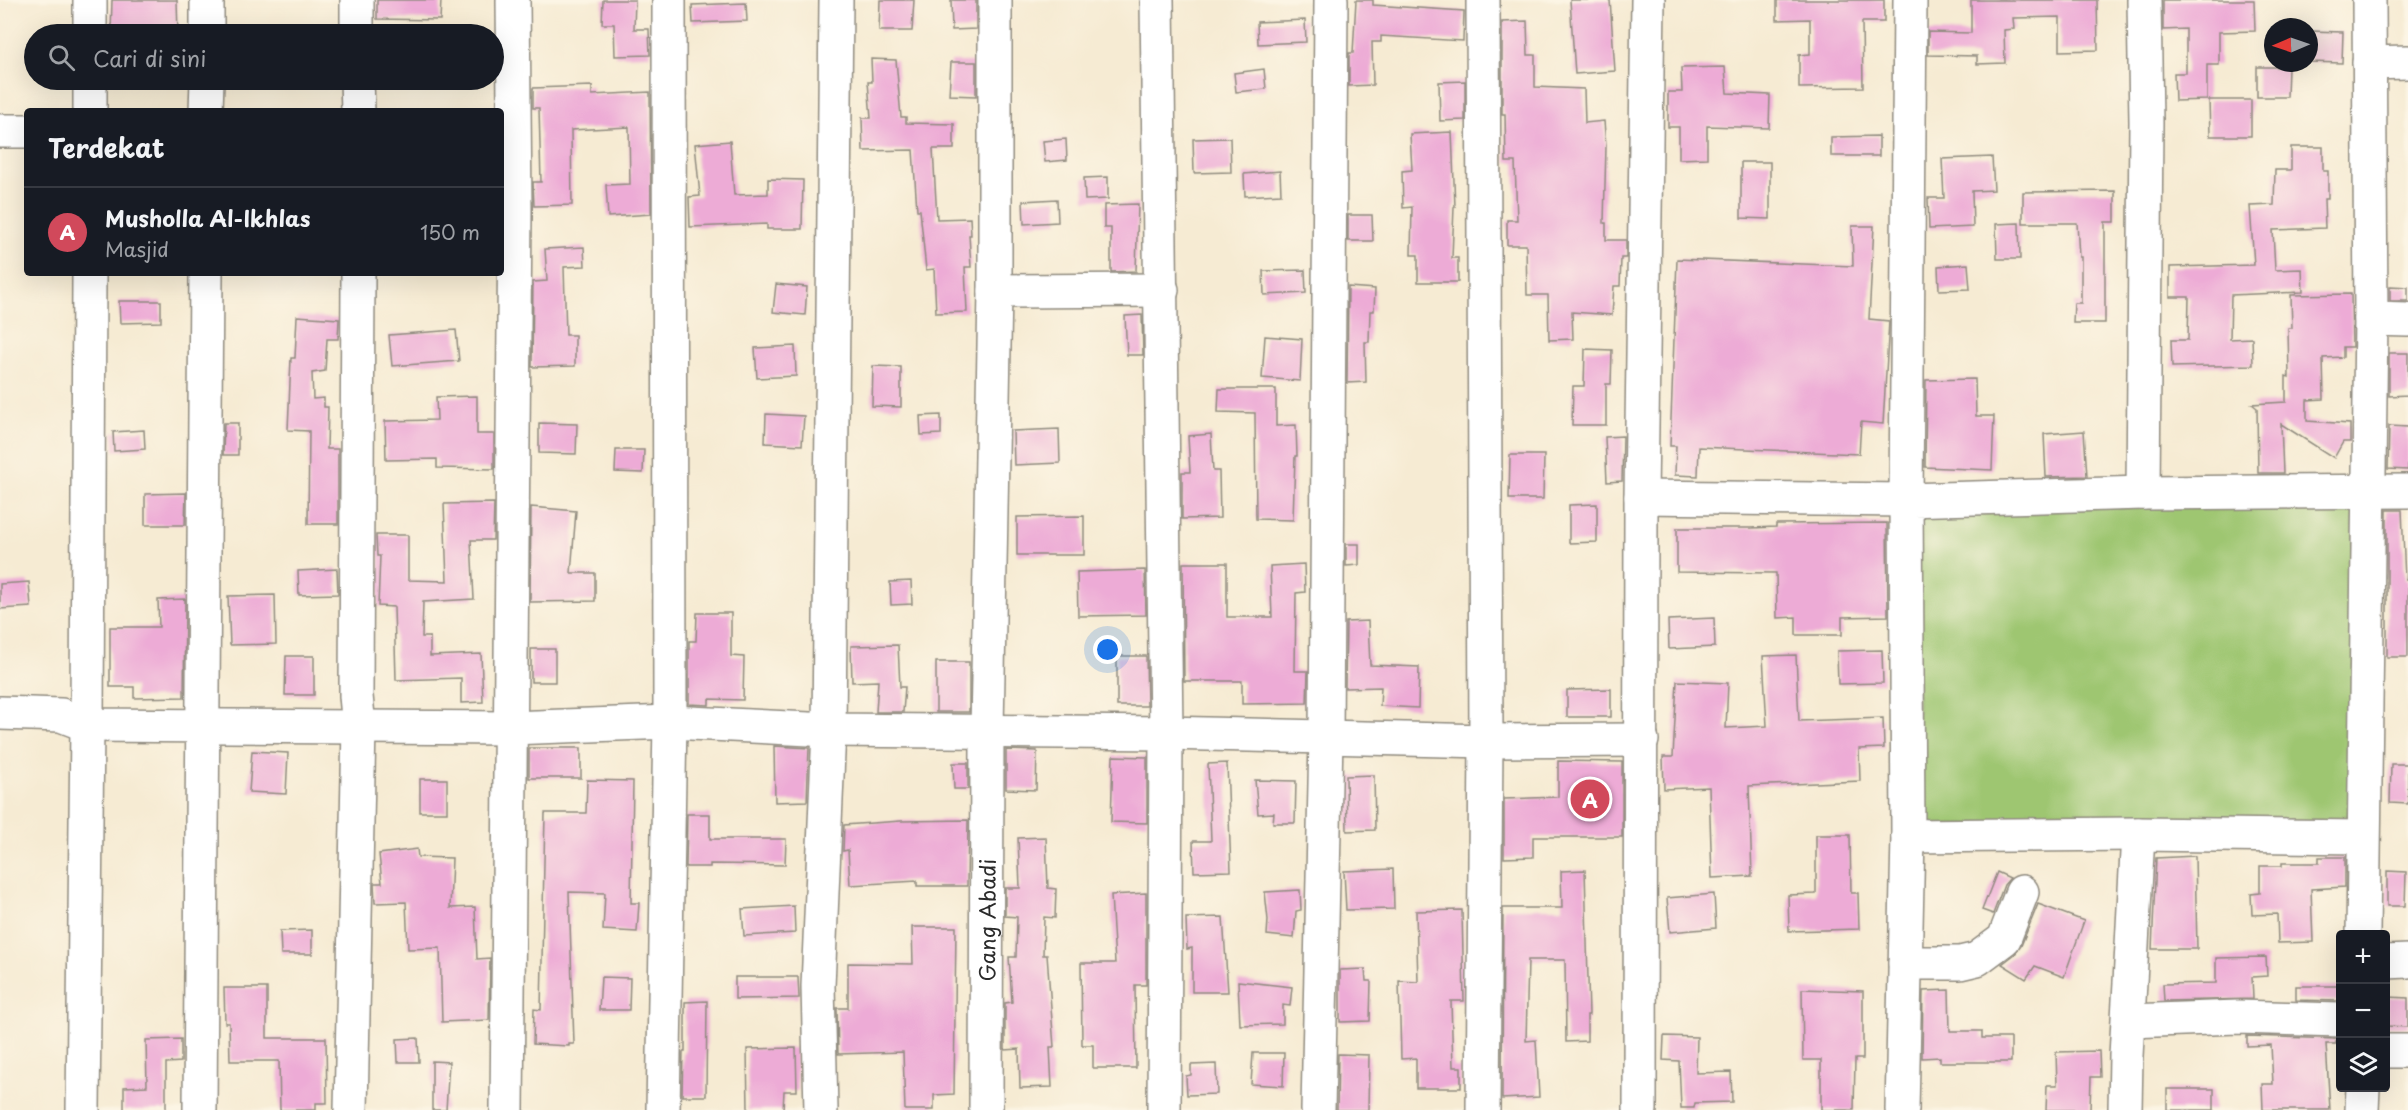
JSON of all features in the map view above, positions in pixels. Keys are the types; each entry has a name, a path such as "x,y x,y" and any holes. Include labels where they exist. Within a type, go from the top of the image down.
{"street":[{"path":"90,0 90,24"},
{"path":"207,0 207,24"},
{"path":"357,0 357,24"},
{"path":"507,1110 515,211 513,0"},
{"path":"663,1110 670,722 669,0"},
{"path":"821,1110 818,986 829,729 836,0"},
{"name":"Gang Abadi","path":"986,1110 987,730 995,291 995,0"},
{"path":"1157,0 1166,733 1164,1110"},
{"path":"1318,1110 1326,737 1331,0"},
{"path":"1483,0 1486,741 1483,1110"},
{"path":"1640,1110 1641,497 1648,0"},
{"path":"1902,1110 1908,836 1906,500 1910,0"},
{"path":"2143,493 2146,122 2144,0"},
{"path":"2363,930 2371,319 2369,0"},
{"path":"2369,63 2408,62"},
{"path":"90,90 90,108"},
{"path":"207,90 207,108"},
{"path":"357,90 358,108"},
{"path":"0,131 24,131"},
{"path":"83,1110 89,276"},
{"path":"200,1110 206,276"},
{"path":"351,1110 359,727 356,696 358,276"},
{"path":"995,291 1162,290"},
{"path":"2371,319 2408,320"},
{"path":"1641,497 1906,500 2143,493 2408,491"},
{"path":"0,713 61,715 87,725 510,728 670,722 829,729 1166,733 1486,741 1642,740"},
{"path":"1908,836 2138,834 2363,837"},
{"path":"2125,1110 2138,834"},
{"path":"1905,963 1960,963 1977,958 2004,939 2022,892"},
{"path":"2390,962 2408,962"},
{"path":"2128,1021 2238,1017 2336,1020"},
{"path":"2390,1052 2408,1051"},
{"path":"2362,1110 2363,1092"}],"green space":[{"path":"2354,504 2357,822 1918,826 1915,508"}],"building":[{"path":"112,0 177,0 178,24 111,24"},
{"path":"377,0 441,0 440,20 377,19"},
{"path":"603,0 635,0 634,29 649,29 650,55 615,56 614,24 602,24"},
{"path":"880,0 914,0 912,31 879,31"},
{"path":"951,0 976,0 976,29 952,30"},
{"path":"1356,0 1373,0 1373,5 1464,11 1463,41 1381,36 1381,42 1372,42 1373,85 1349,86 1349,53 1353,53"},
{"path":"1570,0 1610,0 1615,71 1575,74"},
{"path":"1777,0 1884,0 1884,22 1862,22 1863,87 1799,88 1799,55 1810,54 1810,19 1777,20"},
{"path":"1971,0 2097,0 2098,50 2060,51 2060,17 2013,18 2014,29 2004,30 2005,63 1977,64 1977,56 1928,55 1928,32 1971,33"},
{"path":"2163,0 2254,0 2255,31 2219,32 2219,65 2207,65 2207,100 2175,101 2174,73 2186,73 2186,29 2163,30"},
{"path":"746,3 747,21 693,23 692,5"},
{"path":"1305,20 1306,42 1258,44 1257,22"},
{"path":"1527,21 1528,55 1535,55 1535,87 1584,89 1585,123 1604,121 1606,240 1626,240 1626,258 1621,258 1620,286 1614,286 1612,315 1572,312 1573,339 1549,340 1548,295 1527,295 1526,245 1507,245 1507,220 1517,220 1515,162 1506,162 1505,114 1502,114 1502,22"},
{"path":"2318,31 2343,32 2342,63 2318,62"},
{"path":"871,59 896,60 901,117 906,117 906,123 954,124 954,149 933,149 937,219 970,218 971,267 965,267 967,312 936,313 934,269 926,270 920,210 917,210 913,150 863,151 862,118 871,118 868,82 872,82"},
{"path":"951,62 976,62 976,96 949,95"},
{"path":"1725,67 1727,93 1770,95 1769,128 1707,126 1707,158 1679,159 1679,127 1668,127 1668,92 1682,92 1681,68"},
{"path":"2257,67 2264,67 2264,72 2288,72 2287,97 2257,97"},
{"path":"1264,69 1266,89 1236,92 1234,73"},
{"path":"1465,81 1465,120 1440,121 1439,82"},
{"path":"592,86 592,95 650,92 651,214 608,217 606,185 630,184 629,127 571,130 572,205 534,206 533,182 541,182 539,108 533,108 533,88"},
{"path":"2209,100 2251,100 2251,136 2210,136"},
{"path":"1452,132 1455,207 1452,258 1458,258 1458,282 1418,282 1418,255 1411,255 1412,207 1403,208 1402,171 1412,170 1410,134"},
{"path":"1879,136 1879,156 1831,156 1831,137"},
{"path":"1230,138 1231,172 1194,173 1193,139"},
{"path":"1066,139 1067,160 1045,162 1043,141"},
{"path":"730,141 734,195 768,194 768,179 803,180 802,229 767,229 767,224 690,227 689,197 700,196 695,144"},
{"path":"2291,147 2323,147 2323,171 2328,171 2328,199 2324,199 2325,228 2273,230 2275,270 2302,269 2303,292 2231,295 2230,339 2252,338 2253,365 2172,367 2171,340 2188,340 2189,297 2170,297 2170,267 2254,265 2250,206 2274,205 2275,170 2291,170"},
{"path":"1992,157 1994,190 1972,191 1973,227 1929,229 1928,198 1944,198 1942,159"},
{"path":"1741,162 1770,162 1770,219 1741,218"},
{"path":"1280,171 1281,194 1245,196 1244,174"},
{"path":"1108,177 1108,199 1085,200 1084,178"},
{"path":"2115,191 2115,222 2105,222 2105,323 2073,323 2074,303 2081,303 2081,257 2079,257 2077,223 2023,223 2023,192"},
{"path":"1057,199 1058,222 1024,224 1023,201"},
{"path":"1138,204 1136,271 1111,272 1111,228 1104,228 1104,205"},
{"path":"1348,215 1372,215 1373,241 1348,241"},
{"path":"2019,223 2020,259 1997,259 1996,224"},
{"path":"1852,226 1874,226 1869,319 1889,321 1883,424 1861,422 1859,454 1699,447 1698,476 1675,475 1676,446 1670,446 1677,259 1853,266"},
{"path":"584,247 585,266 564,267 566,335 575,335 575,366 532,367 533,282 547,281 545,249"},
{"path":"1968,264 1970,289 1939,290 1938,266"},
{"path":"1305,270 1306,293 1264,295 1263,271"},
{"path":"776,284 807,287 805,315 773,312"},
{"path":"2390,286 2408,287 2408,301 2390,301"},
{"path":"1348,287 1375,289 1374,311 1370,311 1369,342 1365,342 1366,382 1347,383"},
{"path":"2351,294 2352,347 2343,347 2343,357 2323,358 2324,399 2307,400 2307,421 2350,424 2350,442 2343,442 2334,458 2281,424 2283,473 2258,473 2257,408 2252,404 2286,402 2286,376 2289,377 2288,328 2292,328 2291,295"},
{"path":"119,301 161,301 161,322 120,323"},
{"path":"1142,315 1143,355 1127,355 1125,316"},
{"path":"297,316 339,319 338,339 327,339 325,371 312,373 313,399 324,398 324,407 328,407 327,449 338,449 338,524 308,524 309,431 288,430 291,358 295,358"},
{"path":"456,330 459,361 392,366 389,335"},
{"path":"1265,336 1302,339 1300,381 1262,378"},
{"path":"795,346 796,376 757,378 755,348"},
{"path":"1585,349 1612,350 1611,384 1606,384 1606,425 1572,425 1573,386 1584,386"},
{"path":"2389,353 2408,353 2408,395 2389,396"},
{"path":"873,366 901,367 901,407 872,406"},
{"path":"1975,379 1976,416 1994,416 1992,470 1925,467 1926,380"},
{"path":"1219,389 1276,389 1276,426 1296,425 1297,456 1295,456 1293,520 1256,519 1255,413 1218,412"},
{"path":"477,396 477,434 494,434 494,469 437,468 437,459 386,460 385,421 437,420 436,397"},
{"path":"766,414 804,416 802,445 765,443"},
{"path":"941,415 941,434 921,435 920,416"},
{"path":"224,423 238,423 238,455 223,455"},
{"path":"539,423 577,424 576,454 539,453"},
{"path":"2389,426 2408,427 2408,470 2388,469"},
{"path":"1059,429 1060,463 1014,465 1013,431"},
{"path":"144,430 145,449 114,451 113,432"},
{"path":"2084,431 2087,476 2046,477 2044,434"},
{"path":"1211,434 1213,471 1219,471 1220,518 1182,519 1182,472 1190,472 1188,436"},
{"path":"1623,436 1622,481 1607,482 1605,437"},
{"path":"616,450 644,450 643,473 615,472"},
{"path":"1510,455 1544,455 1543,499 1509,499"},
{"path":"186,493 185,525 145,525 145,494"},
{"path":"494,503 493,540 471,540 474,599 423,602 422,637 430,637 430,656 481,654 483,702 461,703 461,678 396,680 394,607 378,606 380,556 377,556 376,535 408,535 408,580 447,581 444,504"},
{"path":"1597,504 1597,542 1569,543 1569,505"},
{"path":"531,507 576,511 571,573 595,573 595,601 530,602"},
{"path":"2387,510 2402,510 2405,580 2408,580 2408,657 2387,657"},
{"path":"1084,516 1084,555 1017,555 1017,517"},
{"path":"1887,523 1888,616 1842,617 1842,635 1796,635 1796,617 1777,618 1776,573 1677,572 1677,528"},
{"path":"1346,544 1359,544 1359,565 1346,566"},
{"path":"1183,563 1227,563 1227,617 1272,617 1270,566 1304,564 1305,592 1296,593 1295,671 1308,671 1307,703 1242,704 1242,681 1184,681"},
{"path":"337,569 338,594 299,595 298,571"},
{"path":"1145,570 1146,615 1078,616 1077,572"},
{"path":"911,581 912,604 891,605 890,582"},
{"path":"29,582 31,607 0,609 0,584"},
{"path":"275,595 276,644 230,645 228,596"},
{"path":"185,599 184,697 134,698 134,687 110,687 110,627 159,627 158,600"},
{"path":"697,613 731,613 731,656 744,657 743,700 709,699 709,705 689,704 689,641 696,641"},
{"path":"1714,618 1715,647 1669,649 1668,620"},
{"path":"1368,621 1370,665 1419,667 1418,708 1380,706 1381,687 1345,688 1346,622"},
{"path":"898,645 900,687 905,687 903,712 876,712 878,681 852,682 851,646"},
{"path":"531,649 555,649 555,682 531,682"},
{"path":"1882,650 1883,683 1838,684 1837,651"},
{"path":"1796,655 1799,721 1883,718 1884,748 1859,749 1860,781 1749,786 1752,876 1712,878 1709,787 1664,789 1663,757 1673,757 1677,681 1728,683 1726,728 1767,726 1763,656"},
{"path":"286,656 314,656 314,695 285,695"},
{"path":"1117,656 1146,656 1147,706 1117,706"},
{"path":"936,662 969,662 969,712 936,712"},
{"path":"1611,689 1611,717 1567,717 1567,690"},
{"path":"774,746 809,748 807,801 775,802"},
{"path":"529,748 581,748 581,778 529,778"},
{"path":"1006,750 1037,751 1036,790 1006,789"},
{"path":"252,751 288,753 286,794 249,792"},
{"path":"1113,756 1147,757 1147,823 1111,822"},
{"path":"1558,761 1622,762 1622,837 1533,837 1533,857 1504,858 1504,799 1558,797"},
{"path":"953,763 968,763 968,789 954,789"},
{"path":"1227,763 1231,871 1194,872 1193,841 1211,841 1208,764"},
{"path":"2391,764 2408,764 2408,804 2390,803"},
{"path":"1374,775 1375,830 1347,831 1346,776"},
{"path":"420,779 447,779 447,812 420,812"},
{"path":"587,780 633,781 631,903 639,903 637,932 603,930 605,893 569,892 574,1044 569,1044 569,1046 533,1044 534,1009 541,1010 545,813 586,813"},
{"path":"1255,780 1296,781 1295,823 1273,823 1274,813 1258,814"},
{"path":"687,814 710,814 710,839 786,839 785,865 710,864 710,867 686,867"},
{"path":"968,820 967,886 917,886 917,881 850,885 848,850 843,851 844,825"},
{"path":"1816,835 1850,835 1851,893 1858,893 1859,929 1789,931 1788,895 1816,894"},
{"path":"1046,837 1048,888 1056,889 1055,918 1044,917 1043,955 1047,955 1054,1047 1050,1047 1052,1087 1020,1088 1019,1049 1005,1050 1005,1003 1012,1002 1009,957 1016,957 1017,917 1005,916 1005,888 1020,888 1018,838"},
{"path":"417,849 418,857 452,858 450,908 475,907 477,959 490,958 489,1020 442,1022 440,948 408,949 406,902 375,903 374,883 382,883 379,854"},
{"path":"2195,856 2197,949 2152,949 2156,858"},
{"path":"2319,857 2345,857 2345,887 2311,889 2313,942 2278,943 2277,914 2252,915 2251,894 2260,893 2260,866 2282,866 2282,863 2319,863"},
{"path":"1393,869 1394,909 1346,910 1344,871"},
{"path":"1585,870 1589,1015 1587,1015 1587,1041 1566,1042 1565,960 1528,960 1526,1041 1536,1040 1539,1097 1502,1099 1503,908 1562,908 1561,871"},
{"path":"2387,871 2406,872 2405,906 2387,906"},
{"path":"1997,872 2010,878 2004,885 1993,914 1982,910"},
{"path":"1300,890 1301,910 1296,911 1294,938 1267,935 1265,892"},
{"path":"1146,893 1146,985 1135,985 1136,1068 1093,1068 1093,1045 1082,1045 1081,963 1115,963 1111,895"},
{"path":"1714,894 1716,928 1670,932 1667,898"},
{"path":"2038,904 2084,921 2064,977 2035,966 2026,979 2002,964 2021,946"},
{"path":"794,906 795,933 744,936 742,909"},
{"path":"1462,910 1464,1001 1451,1001 1453,1067 1461,1067 1461,1088 1416,1088 1416,1058 1401,1059 1399,981 1418,982 1416,911"},
{"path":"1223,917 1228,992 1192,992 1192,948 1187,949 1186,918"},
{"path":"912,927 956,927 954,1094 934,1095 934,1110 905,1110 903,1052 838,1054 837,1008 848,1008 848,963 913,964"},
{"path":"312,930 312,954 281,954 280,931"},
{"path":"2266,957 2267,976 2252,977 2253,999 2164,1001 2163,984 2216,983 2216,958"},
{"path":"1365,969 1366,981 1371,981 1370,1021 1340,1022 1340,970"},
{"path":"601,977 630,978 629,1010 599,1010"},
{"path":"735,977 798,977 799,998 735,999"},
{"path":"1238,981 1292,987 1290,1006 1283,1005 1283,1024 1240,1025"},
{"path":"2296,986 2336,986 2336,1001 2296,1000"},
{"path":"224,988 267,988 267,1038 326,1038 327,1103 316,1103 316,1110 280,1110 279,1061 230,1061 229,1023 225,1023"},
{"path":"1802,989 1863,991 1863,1059 1855,1059 1854,1110 1821,1110 1821,1060 1803,1060"},
{"path":"1949,990 1950,1031 1982,1031 1982,1038 2011,1038 2011,1062 1940,1062 1940,1057 1922,1058 1923,991"},
{"path":"2390,997 2408,998 2408,1027 2390,1026"},
{"path":"707,1001 706,1096 682,1096 685,1002"},
{"path":"1664,1036 1697,1037 1696,1073 1731,1072 1732,1102 1695,1103 1694,1108 1681,1108 1679,1061 1663,1060"},
{"path":"2247,1036 2336,1039 2336,1044 2326,1044 2330,1110 2263,1110 2262,1084 2273,1084 2271,1045 2247,1046"},
{"path":"418,1038 419,1062 398,1062 397,1039"},
{"path":"181,1039 181,1062 166,1063 166,1110 124,1110 124,1087 147,1086 146,1040"},
{"path":"796,1048 797,1091 784,1091 783,1110 748,1110 747,1049"},
{"path":"2099,1051 2100,1077 2091,1077 2090,1110 2046,1110 2047,1085 2057,1085 2056,1052"},
{"path":"1253,1053 1284,1053 1283,1086 1251,1084"},
{"path":"1338,1054 1369,1055 1368,1110 1337,1110"},
{"path":"432,1061 449,1062 446,1110 432,1110"},
{"path":"1216,1064 1217,1094 1187,1095 1186,1076 1191,1075 1191,1065"},
{"path":"2167,1089 2214,1089 2214,1110 2167,1110"}],"place":[{"name":"Musholla Al-Ikhlas","path":"1590,799"}]}
